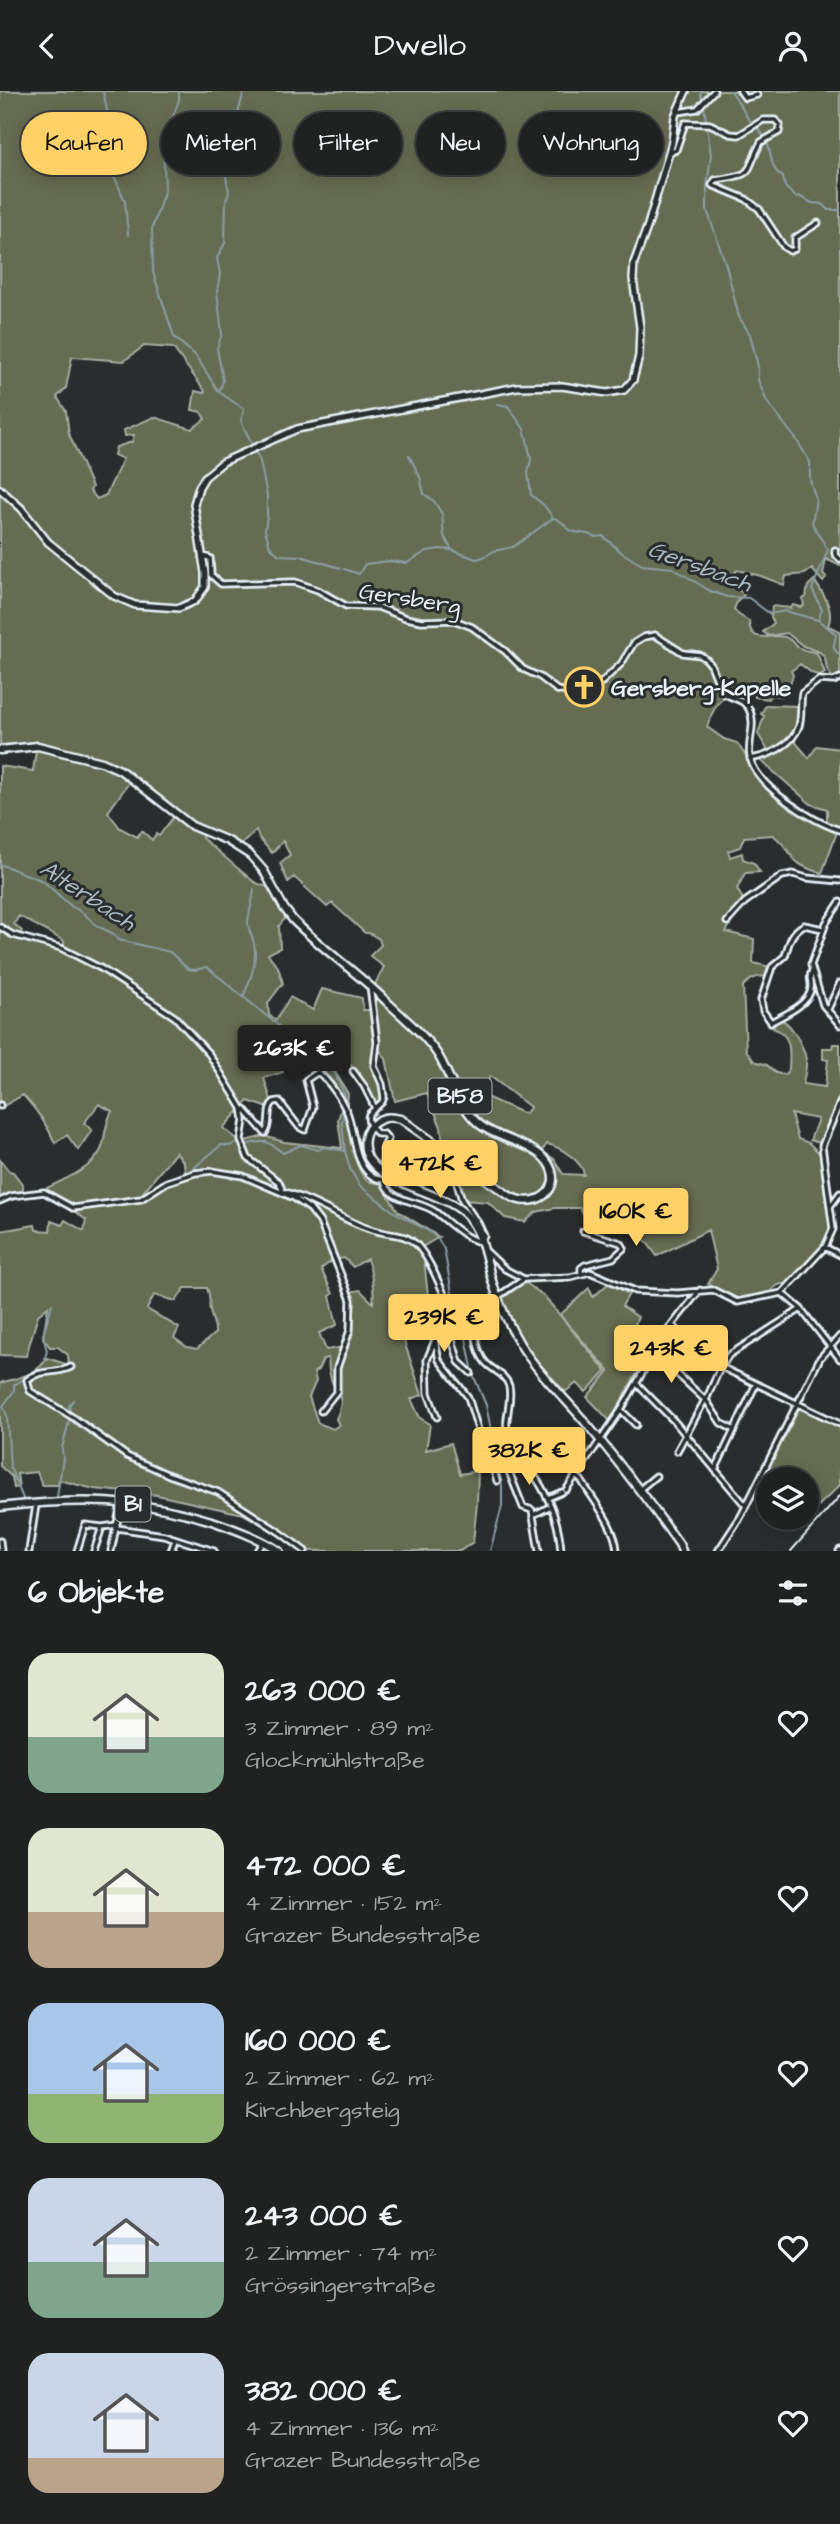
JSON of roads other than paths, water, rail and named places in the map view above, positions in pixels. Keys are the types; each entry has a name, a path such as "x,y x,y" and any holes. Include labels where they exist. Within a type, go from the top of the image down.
{"main road":[{"path":"0,489 21,508 48,542 114,596 130,604 183,607 197,599 205,587 194,511 199,487 212,469 295,429 517,387 562,386 607,393 627,388 636,371 639,356 640,327 633,279 634,263 669,153 676,112 686,91"},
{"name":"B158","path":"2,748 38,746 102,762 118,769 192,826 242,849 256,861 271,881 293,921 371,985 436,1053 467,1110 478,1123 545,1159 552,1175 549,1188 534,1202 522,1202 401,1119 386,1117 370,1126"},
{"path":"370,1126 364,1149 373,1166 385,1176 459,1207 472,1222 482,1243 497,1296 509,1324 529,1357 601,1440 680,1549 689,1551"},
{"name":"B1","path":"0,1507 62,1500 153,1506 225,1526 263,1541 279,1551"}],"street":[{"path":"676,112 697,109 707,95 714,91"},
{"path":"740,91 745,98 757,95"},
{"path":"669,153 676,150 685,123 710,124 730,134 739,135 763,120 775,120 780,125 779,132 761,142 751,168 736,177 715,180 712,185 746,199 759,209 784,247 790,251 795,249 794,237 818,223"},
{"path":"835,550 840,559"},
{"name":"Gersberg","path":"202,556 210,558 211,575 220,583 295,582 318,590 346,606 378,607 422,621 459,621 472,627 509,654 523,669 562,691 578,692 602,682 621,664 632,645 644,637 658,635 687,654 697,654 706,659 722,692 739,699 748,708 752,722 750,759"},
{"path":"840,678 834,681 820,680 802,693 799,725 792,738 769,753 750,759 758,774 794,808 840,830"},
{"path":"727,922 745,902 782,876 793,874 840,881"},
{"path":"840,902 823,929 811,965 823,1005 840,1025"},
{"path":"812,971 809,975 810,992 805,1000 781,1017 771,1021 768,1019 761,1000 772,967 785,956 787,945 798,928 804,925 823,929"},
{"path":"0,927 13,935 61,948 92,964 175,1017 209,1055 242,1108 265,1133 269,1125 270,1106 274,1101 279,1101 299,1127 306,1130 313,1107 306,1080 318,1072 347,1113 361,1163 376,1179 385,1176"},
{"path":"828,1009 840,983"},
{"path":"371,985 377,1042 374,1066 384,1097 368,1117 370,1126 388,1139 384,1145 387,1188 399,1197 432,1209 457,1230 482,1243 500,1265 524,1279 597,1273 635,1291 678,1293 713,1290 737,1302 782,1293 825,1247 833,1229 822,1146 840,1103"},
{"path":"353,1071 364,1086 374,1108"},
{"path":"242,1108 242,1146 252,1162 279,1182 283,1192 310,1209 320,1222 351,1300 350,1330 337,1368 337,1391 321,1411"},
{"path":"441,1146 462,1200 482,1230 482,1243"},
{"path":"0,1201 10,1196 44,1192 73,1208 145,1197 167,1182 212,1171 243,1176 321,1204 373,1230 409,1238 423,1254 450,1307 447,1323 435,1340 427,1360 427,1388 437,1417"},
{"path":"831,1205 840,1193"},
{"path":"581,1274 583,1266 613,1258 624,1248 621,1243 583,1231"},
{"path":"825,1247 840,1255"},
{"path":"524,1279 481,1306 475,1314 480,1353 485,1362 509,1384 506,1429 513,1449 531,1470 548,1498 558,1526 561,1551"},
{"path":"788,1288 794,1301"},
{"path":"548,1498 564,1491 577,1477 621,1410 654,1352 700,1290"},
{"path":"782,1293 794,1301 840,1359"},
{"path":"418,1301 422,1324 435,1340 439,1360 468,1397 483,1446 497,1461 523,1507 532,1510 539,1551"},
{"path":"450,1307 475,1314"},
{"path":"734,1430 721,1423 706,1400 720,1367 729,1355 801,1309"},
{"path":"447,1323 459,1362 471,1373"},
{"path":"672,1325 709,1361 840,1424"},
{"path":"718,1551 746,1506 820,1358 840,1336"},
{"path":"654,1352 705,1400 677,1451"},
{"path":"71,1367 37,1373 27,1380 30,1391 74,1417 127,1456 169,1475 218,1492 305,1551"},
{"path":"637,1384 746,1506"},
{"path":"715,1470 756,1384"},
{"path":"621,1410 636,1425"},
{"path":"497,1461 513,1449"},
{"path":"531,1470 557,1451"},
{"path":"497,1461 497,1481"},
{"path":"639,1489 656,1476"},
{"path":"577,1477 612,1532 618,1551"},
{"path":"111,1551 121,1502"},
{"path":"29,1551 36,1503"},
{"path":"533,1515 551,1506"},
{"path":"78,1551 85,1525 118,1527 163,1535 212,1551"},
{"path":"94,1551 102,1527"},
{"path":"170,1551 175,1539"},
{"path":"0,1541 1,1551"},
{"path":"257,1551 263,1541"}],"waterway":[{"path":"103,91 112,135 109,151 114,176 125,201 128,235"},
{"name":"Gersbach","path":"179,91 179,100 163,143 165,189 152,229 153,272 174,337 195,355 219,392 244,409 241,421 260,461 267,496 265,530 270,547 279,555 301,556 340,568"},
{"path":"219,392 223,381 217,348 222,334 217,292 220,274 217,258 225,243 226,201 229,192 226,158 244,91"},
{"path":"700,91 702,100"},
{"path":"731,91 748,119 765,138 774,166 783,177 785,187 796,197 822,204 829,210 840,210"},
{"path":"704,106 711,155 707,210 726,265 739,317 750,334 758,367 758,380 767,402 810,462 810,480 816,500 812,523 828,550 812,589 822,610 819,618"},
{"path":"497,404 508,406 524,429 531,459 528,473 531,495 544,505 553,518"},
{"path":"409,455 420,477 424,494 434,501 442,514 444,536 452,550"},
{"name":"Gersbach","path":"344,569 359,574 365,564 389,561 407,563 427,551 440,549 452,550 476,559 513,547 553,518 572,531 595,537 603,536 642,565 673,568 710,591 727,597 749,598 770,614 785,611 818,620 836,634 834,648 840,654"},
{"name":"Alterbach","path":"0,864 43,881 72,907 119,940 170,952 188,969 207,967 279,1026 287,1039 301,1048 316,1052 324,1059 346,1098 342,1123 345,1151 350,1169 360,1186 394,1212 430,1232 444,1249 452,1293 463,1324 474,1377 486,1405 502,1485 502,1506 490,1551"},
{"path":"243,997 251,978 255,957 248,922 254,889"},
{"path":"245,1145 265,1142 283,1153 301,1145 318,1150 324,1147 345,1151"},
{"path":"188,1173 221,1145 240,1145"},
{"path":"45,1358 47,1351 43,1335 52,1304"},
{"path":"24,1379 14,1385 14,1391 3,1406 7,1416 10,1467 24,1501"},
{"path":"70,1412 69,1406 73,1400"},
{"path":"57,1497 62,1448 70,1418"},
{"path":"79,1551 84,1535"}],"railway":[{"path":"791,1551 840,1496"}],"place":[{"name":"Gersberg-Kapelle","path":"584,687"}]}
